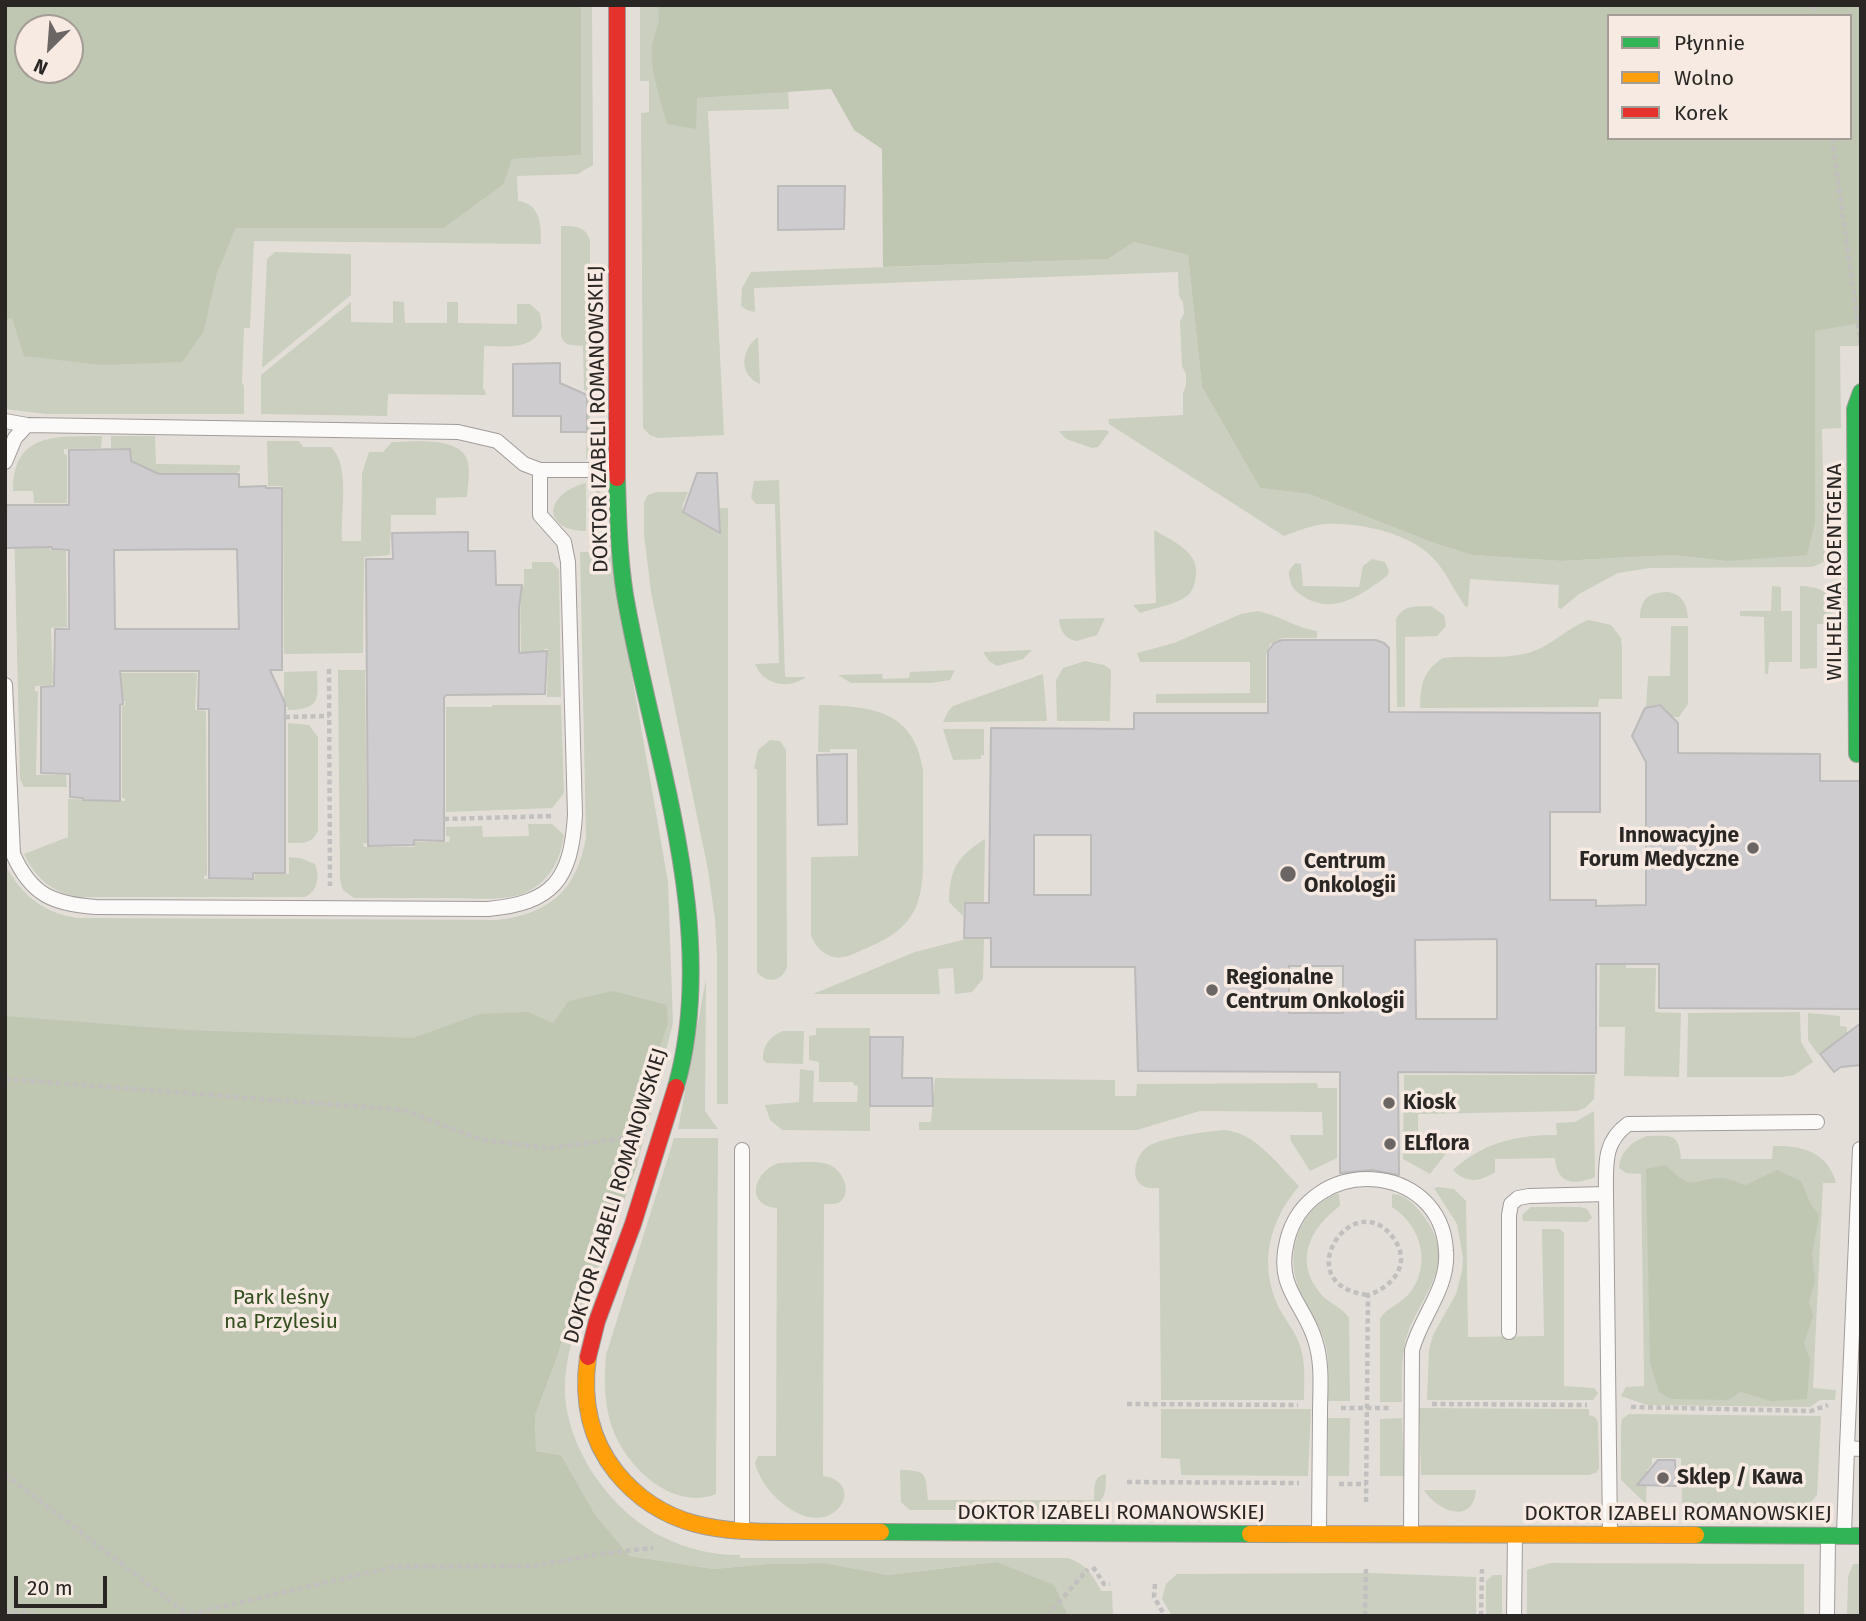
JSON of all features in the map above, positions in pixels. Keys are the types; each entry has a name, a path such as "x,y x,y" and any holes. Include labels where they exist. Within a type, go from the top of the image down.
{"street":[{"name":"DOKTOR IZABELI ROMANOWSKIEJ","path":"617,5 618,513 625,593 680,862 691,960 685,1052 661,1133 594,1331 587,1360 586,1404 598,1443 607,1461 630,1489 671,1516 694,1525 742,1532 1844,1536"},
{"name":"WILHELMA ROENTGENA","path":"1857,754 1855,409 1861,392"}],"lane":[{"path":"5,421 27,425 458,432 497,442 524,464 540,470 618,470"},
{"path":"5,462 15,438 27,425"},
{"path":"5,685 13,854 20,869 35,888 51,899 73,906 96,907 488,909 524,904 547,892 562,874 572,850 575,815 568,562 564,542 540,515 540,470"},
{"path":"1610,1536 1606,1165 1610,1143 1616,1132 1628,1124 1817,1122"},
{"path":"1828,1616 1844,1536 1854,1448 1860,1149"},
{"path":"741,1150 742,1532"},
{"path":"1319,1534 1318,1350 1308,1323 1294,1301 1286,1273 1285,1253 1289,1232 1302,1207 1330,1186 1364,1179 1390,1181 1408,1189 1427,1205 1441,1228 1446,1250 1441,1287 1416,1335 1412,1350 1411,1534"},
{"path":"1509,1332 1508,1215 1511,1204 1529,1196 1606,1194"},
{"path":"1514,1616 1515,1535"}],"path":[{"path":"1832,140 1861,345"},
{"path":"329,668 330,908"},
{"path":"285,717 329,716"},
{"path":"444,819 575,815"},
{"path":"5,1079 404,1110 482,1140 551,1148 661,1133"},
{"path":"1362,1223 1382,1227 1390,1233 1398,1245 1401,1259 1400,1269 1389,1285 1367,1295 1345,1289 1331,1271 1329,1261 1330,1249 1336,1237 1343,1230 1362,1223"},
{"path":"1127,1482 1366,1484 1367,1295"},
{"path":"1127,1404 1311,1405 1402,1409"},
{"path":"5,1474 185,1615 393,1567 533,1566 659,1547"},
{"path":"1047,1616 1091,1564"},
{"path":"1365,1616 1366,1568"},
{"path":"1482,1569 1482,1616"},
{"path":"1155,1584 1154,1597 1165,1616"},
{"path":"5,1611 46,1616"}],"green space":[{"path":"5,5 581,5 581,155 512,159 503,185 444,228 236,228 217,274 204,331 182,362 102,365 24,356 12,318 5,320"},
{"path":"581,5 592,5 593,165 578,174 517,176 518,201 531,206 538,216 541,244 254,241 250,328 244,328 244,414 46,414 5,409 5,320 12,318 204,331 217,274 236,228 444,228 503,185 511,159 581,155"},
{"path":"640,5 657,5 661,17 652,49 696,98 788,91 789,109 708,111 724,435 658,438 643,428 641,113 649,112 649,81 640,81"},
{"path":"657,5 1861,5 1861,323 1815,331 1815,523 1807,555 1726,561 1672,555 1561,561 1472,555 1431,542 1309,494 1260,488 1202,387 1188,255 1134,242 1108,259 883,267 882,149 854,130 831,89 697,98 696,129 667,124 654,76 652,57 659,22"},
{"path":"561,226 583,230 590,241 590,458 586,459 588,391 584,390 583,346 567,344 561,336"},
{"path":"1134,242 1188,255 1202,387 1260,488 1309,494 1431,542 1472,555 1561,561 1672,555 1726,561 1815,330 1861,323 1861,346 1840,346 1841,428 1822,429 1824,520 1842,520 1835,550 1825,561 1811,567 1650,568 1618,573 1579,594 1561,609 1558,607 1559,585 1470,579 1468,607 1437,562 1410,541 1368,527 1339,524 1305,528 1284,536 1109,424 1108,419 1183,415 1186,374 1182,366 1180,321 1184,314 1183,302 1179,296 1178,272 754,288 755,312 741,306 742,288 751,272 1108,259"},
{"path":"275,252 351,254 351,295 262,368 267,259"},
{"path":"393,301 404,302 405,323 447,323 447,302 458,302 458,323 517,324 517,304 530,304 540,313 542,327 538,335 525,344 484,346 483,389 486,395 388,394 387,416 261,414 261,375 351,302 351,322 393,323"},
{"path":"758,337 760,384 748,375 744,362 748,348"},
{"path":"1059,431 1109,432 1098,447 1092,448 1066,439"},
{"path":"102,436 101,448 64,449 64,454 67,455 67,503 34,503 33,491 13,491 15,471 29,447 54,438"},
{"path":"111,436 155,436 156,464 240,465 240,470 237,473 155,472 129,497 130,448 111,448"},
{"path":"267,441 299,441 303,447 331,447 337,455 343,478 342,541 361,541 362,473 369,452 383,452 392,442 424,441 447,444 464,454 469,467 467,497 436,498 436,515 391,515 390,555 364,557 363,653 284,654 283,486 268,486"},
{"path":"779,480 785,677 806,677 785,684 764,677 755,664 779,663 775,504 756,504 751,498 754,481"},
{"path":"586,483 586,531 561,525 555,519 553,511 556,503 572,488"},
{"path":"596,487 600,492 668,882 673,1023 637,1165 635,1148 656,1078 657,1056 668,1024 597,1057 5,1024 5,864 18,885 34,901 54,912 78,918 497,920 532,912 558,896 576,871 586,837 580,552 594,552 595,559 603,559"},
{"path":"657,492 688,492 682,507 683,512 710,528 718,526 720,508 728,508 728,1104 717,1104 717,956 708,870 651,592 644,534 644,502 648,495"},
{"path":"14,524 50,545 50,550 66,551 67,627 51,628 53,683 35,686 35,691 38,691 36,775 66,775 67,787 24,787 20,779"},
{"path":"1154,530 1178,544 1191,556 1195,563 1195,581 1190,593 1182,599 1140,613 1133,605 1156,603"},
{"path":"1372,559 1385,562 1389,571 1387,576 1346,601 1324,604 1313,601 1298,593 1290,582 1289,571 1295,563 1301,564 1303,586 1359,587 1363,566"},
{"path":"532,562 552,562 559,570 561,697 547,697 548,649 544,649 544,652 521,652 520,587 524,586 524,569 532,569"},
{"path":"1772,586 1781,587 1781,611 1792,611 1792,662 1769,662 1768,674 1765,674 1764,617 1740,616 1740,611 1771,611"},
{"path":"1800,586 1817,589 1829,596 1838,608 1843,624 1817,624 1817,668 1800,669"},
{"path":"1669,592 1683,601 1688,618 1640,618 1642,605 1647,597"},
{"path":"1431,606 1444,615 1446,626 1437,636 1405,637 1405,707 1397,707 1396,619 1407,609"},
{"path":"1258,611 1317,631 1317,638 1282,638 1270,644 1266,655 1266,703 1156,703 1156,694 1250,693 1250,662 1140,662 1137,653 1174,643 1241,614"},
{"path":"1105,618 1097,635 1077,641 1064,634 1059,619"},
{"path":"1589,620 1611,625 1621,638 1622,699 1599,699 1598,707 1420,708 1424,679 1431,668 1443,658 1520,655 1546,645"},
{"path":"1671,626 1688,626 1688,704 1679,717 1669,717 1666,709 1658,704 1646,707 1648,676 1670,676"},
{"path":"1032,650 1023,659 997,666 989,661 983,652"},
{"path":"1085,661 1104,665 1111,670 1110,721 1057,721 1056,680 1063,668"},
{"path":"338,670 365,670 367,843 363,843 364,847 415,847 415,842 449,842 446,827 482,826 483,837 529,836 528,824 552,824 564,835 557,860 542,882 518,895 490,899 354,898 343,890 340,880"},
{"path":"955,670 950,680 931,683 851,683 838,675 882,674 883,679 909,678 910,672"},
{"path":"317,671 317,696 312,705 288,710 288,707 284,707 284,672"},
{"path":"117,673 197,673 195,710 206,711 207,875 204,879 254,880 255,874 289,874 289,857 300,858 315,864 317,869 317,883 313,891 305,897 80,897 54,888 40,877 24,854 68,837 68,799 125,801 125,798 122,798 122,706 125,701 120,701"},
{"path":"1043,674 1047,721 943,722 953,706"},
{"path":"561,705 564,793 552,808 446,812 446,707"},
{"path":"819,705 872,710 900,723 918,750 923,770 923,865 916,908 899,930 886,939 844,957 833,957 824,952 816,945 811,935 811,857 858,856 857,749 818,752"},
{"path":"288,723 309,725 318,737 318,830 310,841 302,843 288,843"},
{"path":"943,729 984,729 984,755 981,755 981,759 953,760"},
{"path":"770,740 780,741 786,750 787,967 782,976 774,980 757,972 757,769 754,769 758,750"},
{"path":"985,839 984,902 964,902 963,916 949,902 953,872 962,858"},
{"path":"966,939 984,939 983,979 972,992 955,994 953,968 938,969 940,994 813,994 915,952"},
{"path":"1600,941 1626,942 1626,968 1656,968 1655,1012 1681,1013 1679,1077 1624,1076 1625,1027 1599,1027"},
{"path":"706,979 705,1111 718,1129 678,1129"},
{"name":"Park leśny na Przylesiu","path":"613,991 667,1005 668,1024 657,1056 656,1078 635,1148 637,1165 604,1255 586,1269 535,1416 536,1451 561,1455 596,1516 630,1556 714,1569 766,1564 825,1563 888,1575 996,1562 1054,1585 1068,1616 5,1616 5,1016 185,1030 413,1038 480,1014 528,1012 553,1023 569,1001"},
{"path":"1800,1012 1801,1042 1813,1062 1794,1075 1687,1077 1688,1013"},
{"path":"1808,1013 1840,1016 1840,1026 1847,1027 1847,1039 1818,1054 1808,1040"},
{"path":"816,1028 870,1028 870,1131 782,1130 770,1120 765,1105 799,1102 800,1069 814,1071 813,1102 857,1102 858,1086 853,1082 819,1082 819,1062 809,1060 809,1036 816,1035"},
{"path":"783,1031 804,1031 803,1064 767,1063 763,1060 768,1042"},
{"path":"1404,1075 1595,1075 1594,1099 1585,1108 1577,1111 1418,1114 1418,1134 1441,1134 1451,1141 1451,1147 1430,1174 1403,1159"},
{"path":"935,1078 1115,1080 1115,1096 1136,1096 1137,1084 1317,1083 1318,1088 1337,1088 1337,1158 1310,1171 1291,1141 1290,1135 1323,1135 1322,1112 1200,1111 1137,1130 919,1130 919,1122 931,1122"},
{"path":"1594,1111 1595,1177 1568,1181 1559,1173 1555,1158 1495,1159 1495,1172 1477,1180 1462,1177 1453,1170 1477,1153 1502,1142 1557,1135 1556,1123 1575,1122"},
{"path":"1225,1130 1247,1137 1275,1160 1299,1186 1280,1214 1270,1244 1268,1260 1273,1292 1302,1352 1304,1400 1161,1400 1159,1188 1147,1188 1138,1182 1136,1165 1141,1153 1150,1145 1197,1133"},
{"path":"1647,1136 1672,1137 1678,1144 1681,1159 1772,1159 1773,1146 1784,1146 1804,1149 1827,1164 1836,1183 1823,1183 1813,1388 1836,1390 1835,1400 1820,1400 1810,1407 1647,1405 1621,1396 1626,1387 1644,1386 1644,1376 1641,1174 1626,1173 1619,1168 1628,1148"},
{"path":"674,1138 718,1138 716,1494 699,1498 666,1490 651,1481 638,1468 617,1439 611,1424 605,1390 606,1355"},
{"path":"812,1162 830,1165 842,1176 846,1187 844,1198 840,1202 824,1204 823,1476 837,1481 844,1490 844,1496 843,1502 833,1513 822,1517 809,1517 785,1506 766,1485 755,1463 758,1456 776,1456 777,1208 760,1201 756,1187 764,1173 779,1163"},
{"path":"1666,1165 1688,1182 1723,1178 1746,1185 1777,1170 1801,1181 1810,1203 1819,1215 1812,1255 1815,1281 1809,1301 1813,1316 1804,1343 1810,1360 1807,1399 1771,1401 1741,1392 1728,1400 1671,1399 1659,1392 1650,1363 1646,1169"},
{"path":"1434,1188 1454,1189 1466,1201 1468,1337 1544,1336 1542,1229 1560,1229 1564,1233 1564,1386 1594,1388 1598,1393 1593,1400 1427,1400 1429,1350 1433,1335 1456,1294 1463,1257 1457,1224"},
{"path":"1335,1194 1339,1194 1340,1206 1314,1234 1307,1257 1312,1281 1320,1293 1349,1318 1350,1401 1328,1401 1327,1349 1295,1275 1294,1247 1298,1234 1312,1211"},
{"path":"1392,1194 1405,1198 1422,1214 1434,1233 1438,1265 1405,1343 1402,1402 1380,1402 1380,1319 1409,1294 1416,1283 1422,1259 1417,1235 1411,1225 1392,1207"},
{"path":"1531,1207 1580,1207 1587,1209 1592,1218 1587,1222 1523,1221 1522,1215"},
{"path":"604,1255 579,1317 570,1349 565,1382 566,1405 580,1451 593,1473 607,1493 643,1525 681,1545 740,1555 740,1558 1068,1558 1088,1571 1101,1591 1112,1591 1113,1616 998,1616 996,1562 888,1575 825,1563 766,1564 714,1569 630,1556 596,1516 561,1455 536,1451 535,1416 586,1269"},
{"path":"1419,1408 1589,1409 1589,1415 1595,1417 1598,1422 1599,1468 1596,1473 1589,1475 1421,1475"},
{"path":"1161,1409 1311,1409 1308,1476 1181,1475 1180,1459 1161,1458"},
{"path":"1629,1414 1821,1416 1817,1495 1806,1508 1682,1507 1681,1458 1652,1458 1652,1464 1647,1470 1646,1504 1621,1480 1621,1425 1622,1419"},
{"path":"1328,1418 1350,1418 1349,1476 1328,1476"},
{"path":"1402,1418 1404,1476 1380,1476 1380,1419"},
{"path":"900,1470 916,1471 924,1476 928,1500 1094,1500 1098,1477 1106,1474 1106,1485 1102,1499 1090,1510 910,1510 901,1502"},
{"path":"1424,1490 1476,1490 1468,1508 1454,1511 1437,1504"},
{"path":"1550,1563 1804,1564 1804,1616 1527,1616 1527,1570"},
{"path":"1853,1564 1861,1564 1861,1616 1847,1616 1848,1577"},
{"path":"1371,1573 1476,1577 1476,1616 1172,1616 1162,1599 1166,1584 1177,1574"},
{"path":"1493,1575 1502,1575 1502,1616 1486,1616 1486,1581"}],"building":[{"path":"778,186 845,186 844,229 778,230"},
{"path":"560,363 560,383 587,395 587,432 561,432 561,416 513,416 513,364"},
{"path":"130,449 131,461 159,474 239,474 239,487 282,488 282,670 270,670 285,703 285,873 253,873 253,879 209,878 209,709 198,709 199,671 120,671 123,704 120,705 120,801 70,797 70,774 41,773 41,687 54,686 55,629 69,629 69,550 52,547 5,548 5,505 69,505 69,450","holes":["237,549 239,629 115,629 114,550"]},
{"path":"697,473 717,473 720,533 683,512"},
{"path":"468,532 468,551 495,551 496,585 522,585 519,653 547,651 545,694 446,695 444,841 414,840 414,845 368,846 366,559 393,559 392,533"},
{"path":"1282,640 1376,640 1384,643 1389,648 1389,712 1600,713 1600,812 1550,812 1550,900 1596,900 1596,906 1646,905 1646,762 1632,736 1645,708 1660,705 1678,723 1678,753 1820,754 1820,781 1861,781 1861,1009 1659,1008 1659,964 1596,964 1596,1073 1398,1072 1399,1175 1372,1170 1340,1173 1340,1072 1138,1071 1135,967 991,967 991,938 964,938 965,903 989,903 991,728 1134,729 1134,713 1268,713 1268,651 1274,643","holes":["1034,835 1091,835 1091,895 1034,895","1497,939 1497,1019 1416,1019 1415,940","1289,966 1343,966 1343,1013 1289,1013"]},
{"path":"847,754 847,824 818,825 817,755"},
{"path":"1861,1023 1861,1065 1841,1067 1834,1072 1820,1054"},
{"path":"870,1037 903,1037 902,1078 932,1078 933,1106 870,1106"},
{"path":"1658,1460 1675,1460 1676,1486 1637,1485"}],"traffic: fast":[{"path":"1857,754 1855,409 1861,392"},
{"path":"617,478 625,595 678,840 687,903 691,965 688,1027 676,1087"},
{"path":"881,1532 1250,1534"},
{"path":"1696,1535 1861,1536"}],"traffic: slow":[{"path":"588,1357 587,1403 599,1446 616,1472 653,1506 695,1524 741,1531 881,1532"},
{"path":"1250,1534 1696,1535"}],"traffic: jam":[{"path":"617,5 617,478"},
{"path":"588,1357 597,1321 633,1224 676,1087"}],"place":[{"name":"Innowacyjne Forum Medyczne","path":"1753,848"},
{"name":"Centrum Onkologii","path":"1288,874"},
{"name":"Regionalne Centrum Onkologii","path":"1212,990"},
{"name":"Kiosk","path":"1389,1103"},
{"name":"ELflora","path":"1390,1144"},
{"name":"Sklep / Kawa","path":"1663,1478"}]}
